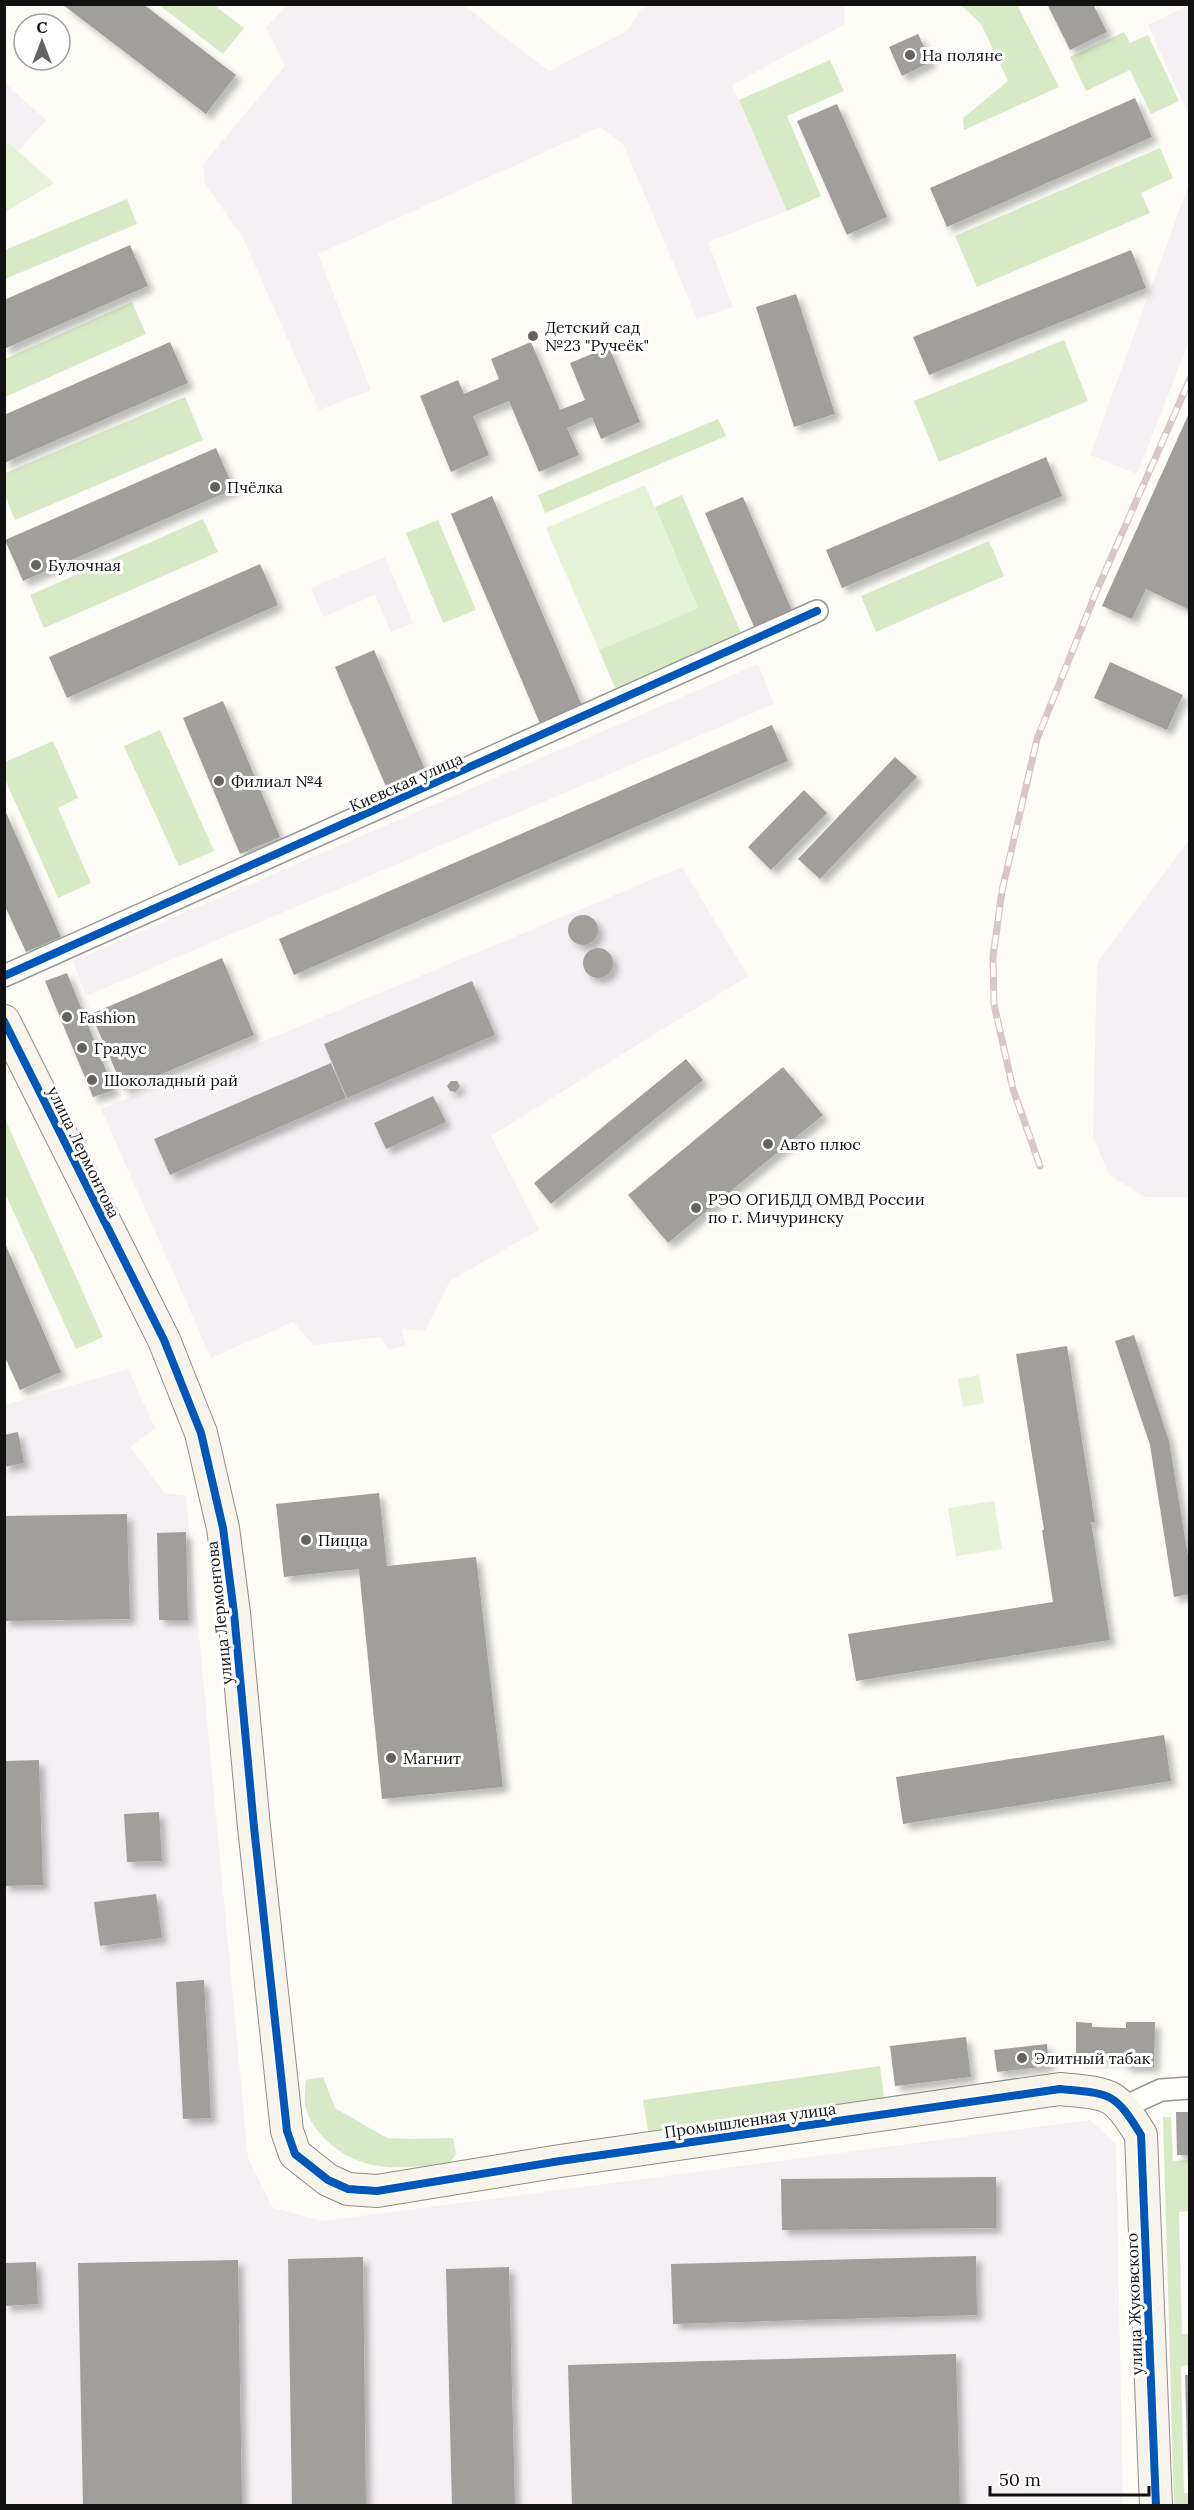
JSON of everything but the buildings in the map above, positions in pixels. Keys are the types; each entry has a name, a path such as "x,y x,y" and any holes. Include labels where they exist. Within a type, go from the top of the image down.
{"street":[{"name":"Киевская улица","path":"4,976 817,611"},
{"name":"улица Лермонтова","path":"4,1021 164,1340 201,1432 223,1528 234,1613 254,1827 287,2131 296,2154 328,2180 348,2190 377,2191"},
{"path":"1124,2107 1161,2090 1190,2088"},
{"name":"Промышленная улица","path":"377,2191 571,2160 1060,2089 1102,2093 1124,2107"},
{"name":"улица Жуковского","path":"1124,2107 1141,2135 1156,2505"}],"shaded area":[{"path":"288,5 463,5 549,71 627,31 641,9 650,5 844,5 845,24 732,85 787,211 708,242 733,307 697,319 623,144 600,127 318,254 371,390 319,410 242,236 205,184 203,164 285,66 266,27"},
{"path":"1189,5 1189,116 1148,25"},
{"path":"5,83 46,120 18,151 5,139"},
{"path":"1189,184 1189,342 1137,474 1090,455"},
{"path":"385,557 413,623 391,632 375,595 323,617 311,588"},
{"path":"758,664 774,704 86,996 73,961"},
{"path":"1189,840 1189,1197 1146,1197 1109,1175 1093,1136 1097,963"},
{"path":"682,867 748,976 491,1136 539,1230 450,1281 425,1331 401,1328 406,1345 389,1350 381,1337 314,1345 293,1322 211,1358 101,1109"},
{"path":"128,1369 155,1428 130,1447 165,1493 186,1496 248,2158 273,2208 323,2221 1090,2120 1116,2144 1123,2505 5,2506 5,1405"}],"green space":[{"path":"159,5 214,5 244,28 223,54"},
{"path":"961,5 1017,5 1059,87 964,130 963,118 1008,81 981,24"},
{"path":"1124,32 1130,43 1148,35 1179,101 1151,114 1130,70 1086,91 1070,57"},
{"path":"830,60 844,91 787,116 821,196 787,211 739,100"},
{"path":"4,139 54,183 5,212 4,212"},
{"path":"1160,148 1173,178 1141,193 1150,213 977,287 955,236"},
{"path":"127,199 137,224 5,279 5,250"},
{"path":"132,302 146,334 5,397 5,359"},
{"path":"1064,340 1088,401 939,462 914,401"},
{"path":"185,397 203,440 15,520 5,495 5,473"},
{"path":"718,419 726,436 545,513 538,495"},
{"path":"645,485 698,608 599,650 546,528"},
{"path":"682,495 741,633 615,688 599,650 698,608 655,507"},
{"path":"203,519 218,552 44,628 30,595"},
{"path":"438,520 476,610 443,623 406,533"},
{"path":"989,541 1004,576 876,632 861,596"},
{"path":"160,730 214,851 179,866 124,746"},
{"path":"53,741 78,798 58,808 91,883 58,898 4,777 5,762"},
{"path":"5,1119 103,1337 76,1349 5,1193"},
{"path":"979,1375 984,1403 963,1407 958,1379"},
{"path":"994,1501 1002,1549 956,1556 948,1508"},
{"path":"880,2066 884,2097 648,2131 643,2100"},
{"path":"323,2077 335,2108 387,2138 453,2138 456,2154 449,2164 385,2167 356,2160 338,2150 316,2129 306,2108 306,2080"},
{"path":"1163,2117 1171,2117 1173,2161 1189,2160 1189,2211 1179,2212 1182,2334 1190,2334 1189,2365 1181,2366 1184,2493 1189,2493 1189,2505 1174,2505"}],"railway":[{"path":"1040,1166 1013,1089 994,1004 993,957 1002,891 1037,739 1097,590 1190,379"}],"cycle path":[{"path":"4,976 817,611"},
{"path":"4,1021 164,1340 201,1433 223,1528 234,1613 254,1827 287,2131 295,2154 328,2180 348,2189 377,2191 560,2161 1060,2089 1090,2092 1109,2097 1124,2110 1141,2135 1156,2506"}],"place":[{"name":"На поляне","path":"910,55"},
{"name":"Детский сад №23 \"Ручеёк\"","path":"533,336"},
{"name":"Пчёлка","path":"215,487"},
{"name":"Булочная","path":"36,565"},
{"name":"Филиал №4","path":"219,781"},
{"name":"Fashion","path":"67,1017"},
{"name":"Градус","path":"82,1048"},
{"name":"Шоколадный рай","path":"92,1080"},
{"name":"Авто плюс","path":"768,1144"},
{"name":"РЭО ОГИБДД ОМВД России по г. Мичуринску","path":"696,1208"},
{"name":"Пицца","path":"306,1540"},
{"name":"Магнит","path":"391,1758"},
{"name":"Элитный табак","path":"1022,2058"}]}
